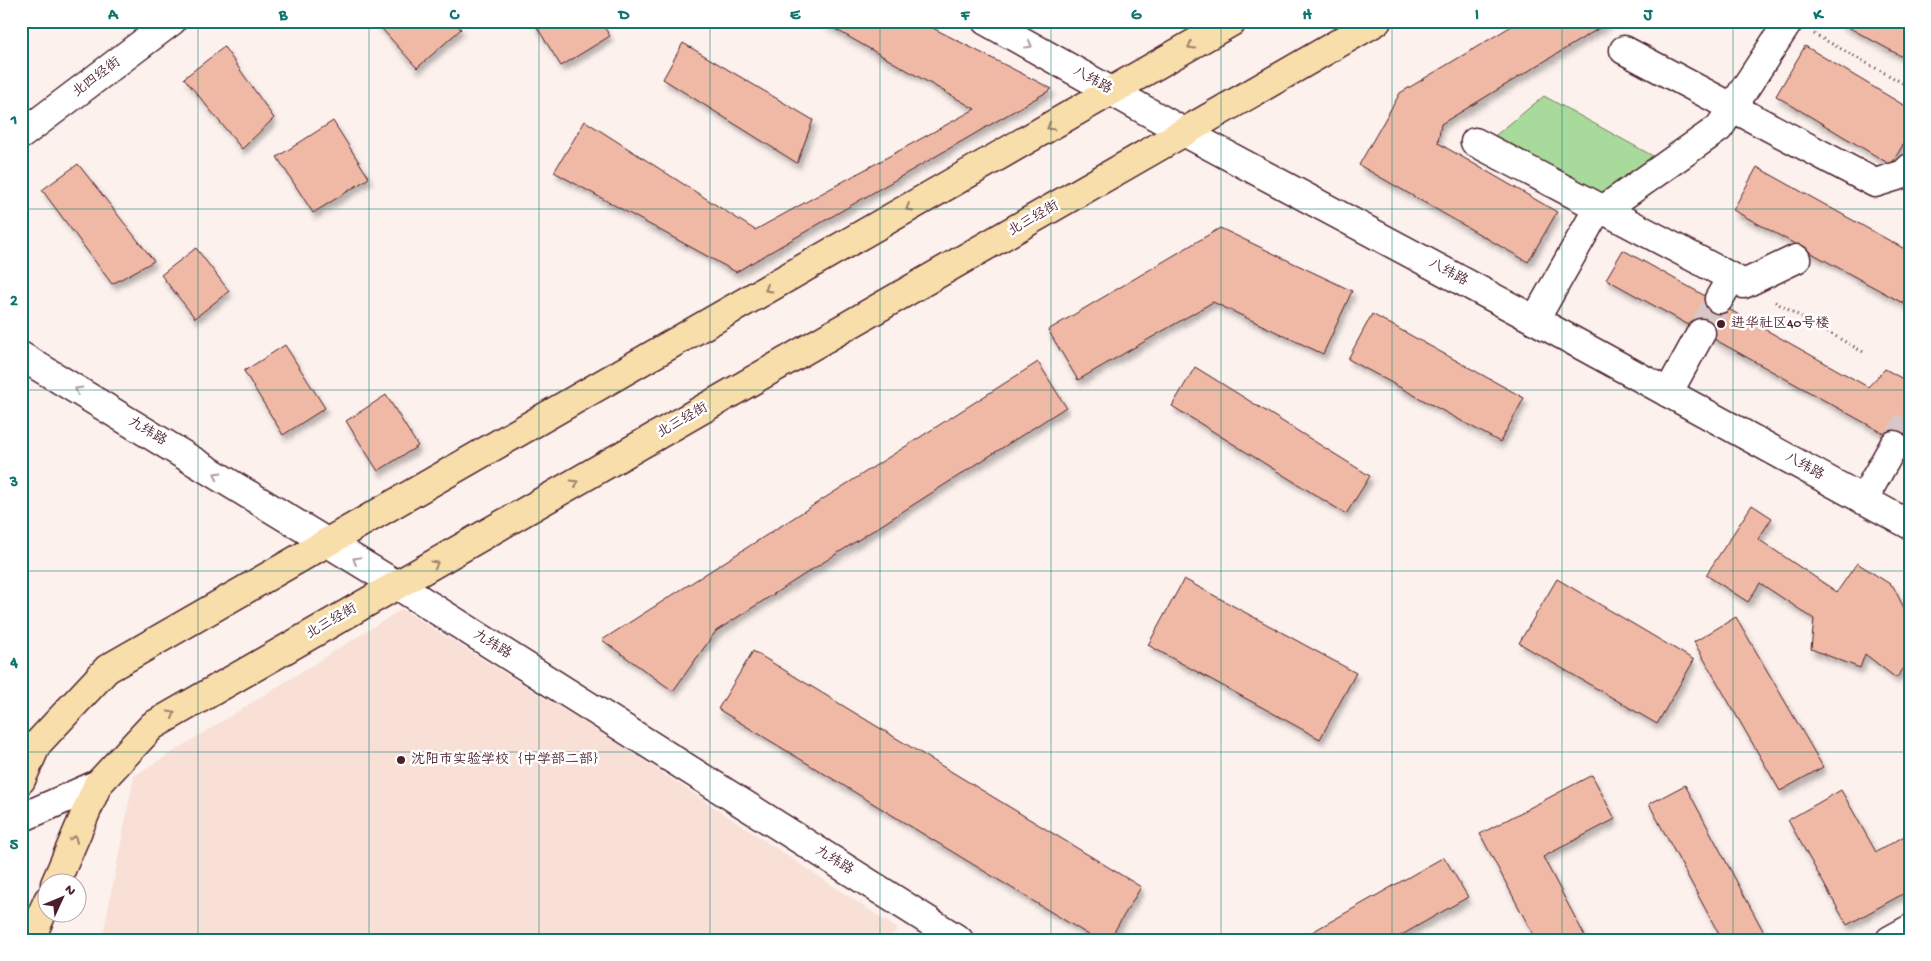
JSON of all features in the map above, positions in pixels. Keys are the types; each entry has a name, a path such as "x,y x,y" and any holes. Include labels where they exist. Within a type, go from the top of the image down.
{"main road":[{"path":"21,780 37,744 107,669 1233,21"},
{"name":"北三经街","path":"59,874 98,784 152,726 1378,21"},
{"path":"30,940 38,922"}],"street":[{"name":"北四经街","path":"21,135 172,21"},
{"name":"八纬路","path":"986,21 1184,132 1536,320 1910,525"},
{"path":"1536,320 1594,217 1719,128 1732,108 1799,26"},
{"path":"1624,50 1875,183 1904,174 1910,168"},
{"path":"1475,142 1603,210 1732,287 1796,259"},
{"path":"1668,393 1701,333"},
{"name":"九纬路","path":"21,356 397,585 959,940"},
{"path":"1863,500 1894,444"},
{"path":"21,818 98,784"},
{"path":"1890,940 1910,929"}],"path":[{"path":"1799,26 1910,87"},
{"path":"1732,287 1865,353"}],"shaded area":[{"name":"沈阳市实验学校｛中学部二部｝","path":"402,609 619,744 898,929 886,940 102,940 134,776"}],"green space":[{"path":"1544,96 1653,156 1602,198 1491,139"}],"building":[{"path":"375,21 454,21 461,29 417,68"},
{"path":"533,21 600,21 610,36 561,66"},
{"path":"821,21 919,21 1052,89 736,272 554,172 585,121 755,230 975,109"},
{"path":"1520,21 1611,21 1441,124 1438,143 1557,212 1528,262 1359,165 1400,93"},
{"path":"1837,21 1910,21 1910,61"},
{"path":"683,43 813,120 797,163 663,79"},
{"path":"1805,46 1910,109 1910,133 1891,165 1776,96"},
{"path":"224,47 274,118 242,149 184,78"},
{"path":"333,121 369,178 313,213 277,157"},
{"path":"78,164 154,261 112,284 42,190"},
{"path":"1757,167 1910,252 1910,307 1733,210"},
{"path":"1220,228 1352,291 1323,354 1213,302 1078,380 1048,330"},
{"path":"196,248 229,291 195,318 161,275"},
{"name":"进华社区40号楼","path":"1623,250 1868,387 1885,369 1910,383 1910,448 1606,279"},
{"path":"1372,314 1524,398 1500,442 1348,359"},
{"path":"285,345 325,408 283,435 244,371"},
{"path":"1038,362 1066,407 716,631 673,691 602,640"},
{"path":"1195,367 1370,476 1346,514 1172,406"},
{"path":"386,395 418,446 378,471 346,421"},
{"path":"1752,505 1772,518 1758,539 1837,592 1857,563 1893,586 1910,620 1910,661 1896,678 1865,654 1860,668 1811,649 1814,619 1760,583 1748,602 1706,575"},
{"path":"1184,579 1356,673 1320,739 1148,645"},
{"path":"1557,579 1694,660 1657,724 1519,643"},
{"path":"1736,617 1823,767 1780,791 1694,642"},
{"path":"753,651 1141,887 1109,940 1097,940 718,709"},
{"path":"1592,775 1615,819 1543,857 1587,940 1536,940 1480,834"},
{"path":"1685,785 1768,940 1722,940 1649,804"},
{"path":"1841,790 1876,852 1910,833 1910,890 1847,925 1788,820"},
{"path":"1444,857 1468,897 1393,940 1298,940"}],"tunnel":[{"path":"1701,333 1719,299"},
{"path":"1894,445 1910,419"}],"place":[{"name":"进华社区40号楼","path":"1721,324"},
{"name":"沈阳市实验学校｛中学部二部｝","path":"401,760"}]}
